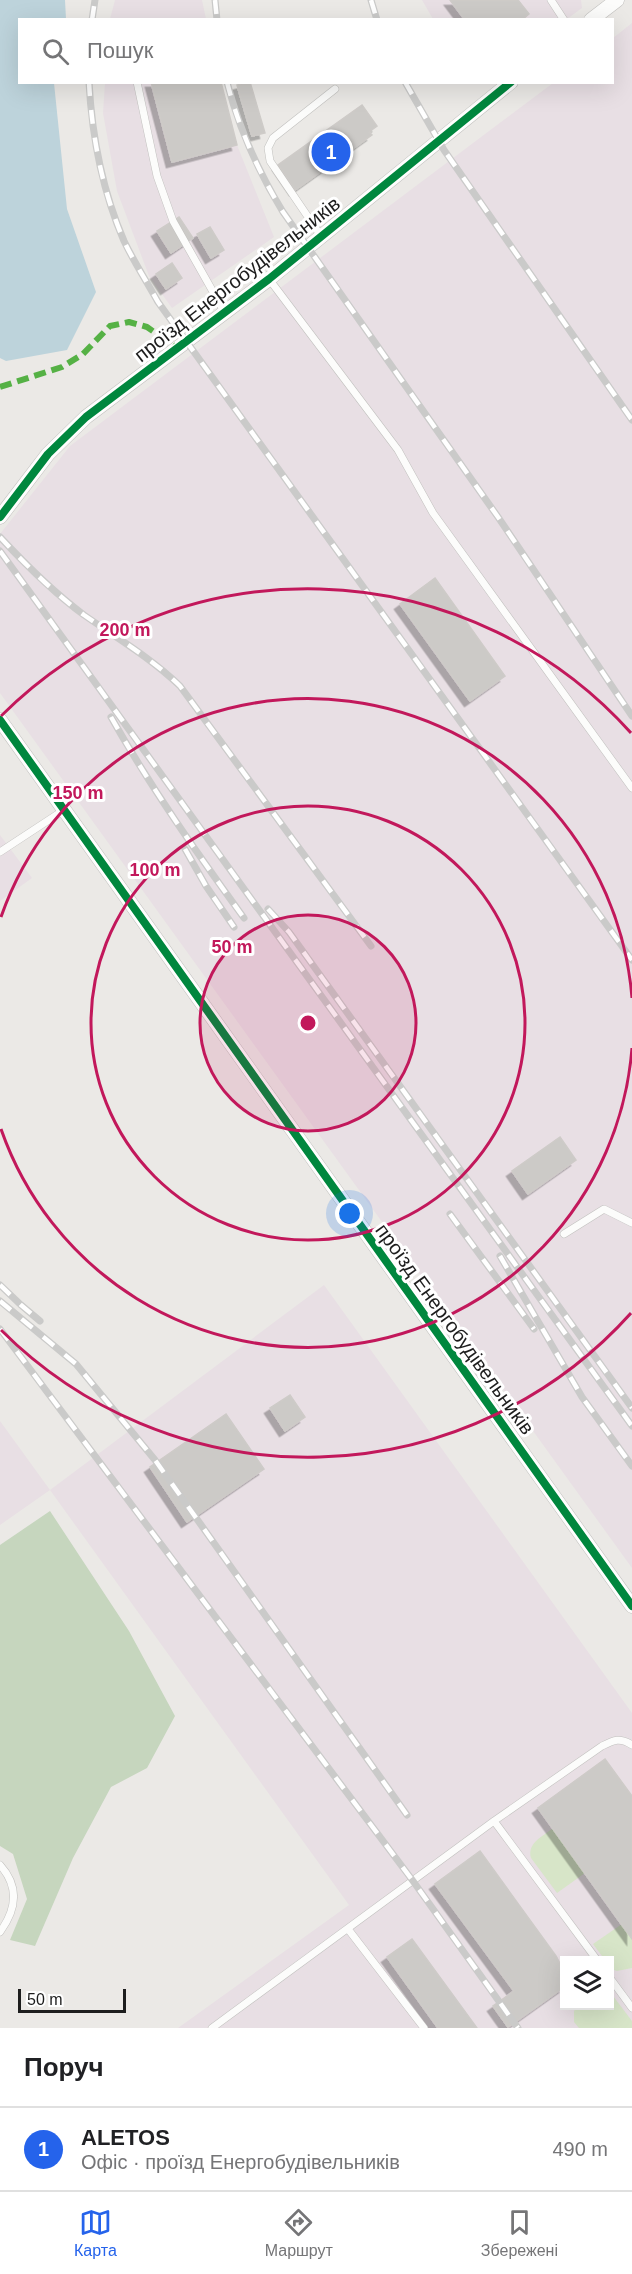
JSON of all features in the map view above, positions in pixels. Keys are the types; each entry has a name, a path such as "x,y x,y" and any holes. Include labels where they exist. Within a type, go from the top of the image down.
{"street":[{"path":"594,18 617,0"},
{"name":"проїзд Енергобудівельників","path":"0,517 48,454 86,417 225,313 509,84"},
{"name":"проїзд Енергобудівельників","path":"0,720 632,1606"}],"lane":[{"path":"551,0 563,18"},
{"path":"137,84 157,176 173,221 225,313"},
{"path":"321,236 270,161 268,148 273,138 335,89"},
{"path":"268,279 398,450 433,513 632,788"},
{"path":"0,852 64,810"},
{"path":"564,1234 604,1209 632,1223"},
{"path":"212,2028 494,1821 602,1746 615,1739 632,1744"},
{"path":"494,1821 594,1956"},
{"path":"0,1865 14,1888 11,1916 0,1932"},
{"path":"348,1929 424,2028"},
{"path":"614,1985 632,2008"}],"shaded area":[{"path":"115,0 202,0 206,18 110,18"},
{"path":"422,0 581,0 582,8 568,18 432,18"},
{"path":"632,23 632,1568 0,693 0,534 70,446 552,84 614,84 614,37"},
{"path":"105,84 221,84 237,145 274,237 172,308 149,276 117,191 103,113"},
{"path":"0,835 32,878 0,901"},
{"path":"324,1285 632,1713 632,2028 178,2028 349,1905 50,1490"},
{"path":"0,1421 50,1490 0,1525"}],"green space":[{"path":"50,1511 129,1631 175,1716 147,1768 111,1787 73,1858 35,1946 10,1940 27,1899 13,1854 0,1846 0,1545"},
{"path":"553,1828 585,1873 557,1893 531,1858 530,1853 533,1844"},
{"path":"622,1924 632,1939 632,1968 614,1970 614,1956 602,1956 593,1944"},
{"path":"614,1997 632,2021 632,2028 579,2028 574,2022 574,2011 614,2010"}],"water":[{"path":"0,0 65,0 66,18 18,18 18,84 54,84 67,209 96,292 67,350 6,361 0,358"}],"building":[{"path":"450,0 518,0 529,14 524,18 464,18"},
{"path":"152,84 222,84 237,145 172,162"},
{"path":"251,84 265,133 252,136 237,85"},
{"path":"362,105 377,126 369,132 372,135 295,190 278,165"},
{"path":"179,217 193,238 171,253 157,231"},
{"path":"210,227 224,250 211,258 197,234"},
{"path":"172,263 182,278 166,289 156,274"},
{"path":"435,578 505,676 470,701 400,604"},
{"path":"560,1137 576,1160 528,1194 512,1171"},
{"path":"290,1395 305,1417 285,1431 270,1408"},
{"path":"226,1414 264,1469 187,1522 150,1467"},
{"path":"605,1759 632,1796 632,1939 538,1808"},
{"path":"480,1851 556,1956 560,1964 560,1990 508,2027 493,2006 514,1991 435,1884"},
{"path":"412,1939 477,2028 438,2028 387,1957"}],"railway":[{"path":"92,18 95,0"},
{"path":"215,0 217,18"},
{"path":"371,0 376,18"},
{"path":"89,84 99,163 116,222 136,264 158,302 632,960"},
{"path":"228,84 250,149 283,212 498,517 632,716"},
{"path":"406,84 444,150 632,420"},
{"path":"0,537 61,597 146,657 180,686 371,946"},
{"path":"0,551 632,1426"},
{"path":"111,717 158,795 244,918"},
{"path":"185,849 206,886 234,927"},
{"path":"268,909 289,932 632,1408"},
{"path":"450,1214 534,1329"},
{"path":"500,1256 582,1397 632,1466"},
{"path":"0,1285 40,1321"},
{"path":"0,1301 76,1364 155,1460 407,1815"},
{"path":"0,1329 413,1881 518,2028"}],"marked path":[{"path":"0,387 62,367 83,354 110,326 129,322 147,327 177,348"}],"cycle path":[{"path":"0,517 48,454 86,417 269,279 509,84"},
{"path":"0,720 632,1606"}],"place":[{"name":"ALETOS","path":"331,152"}]}
